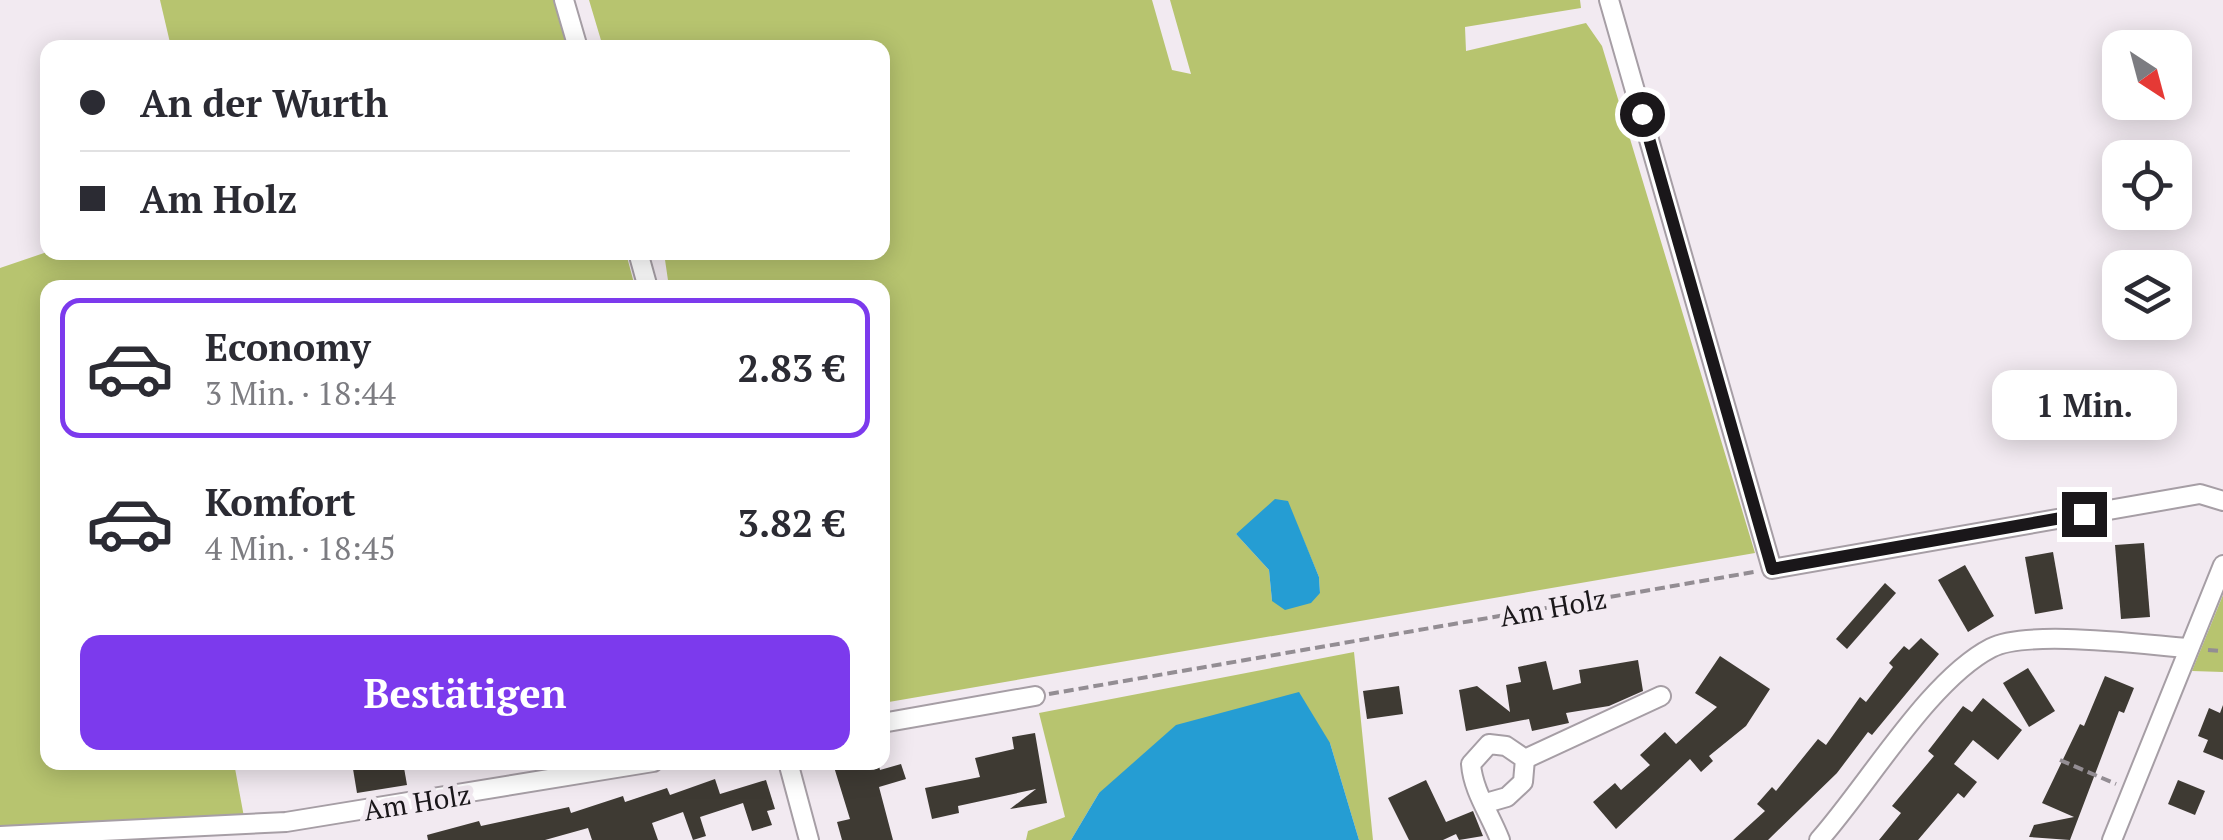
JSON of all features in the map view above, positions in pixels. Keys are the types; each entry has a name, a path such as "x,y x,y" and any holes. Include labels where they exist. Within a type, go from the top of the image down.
{"street":[{"path":"564,0 576,40"},
{"path":"1610,0 1772,569 2200,494 2223,502"},
{"path":"2112,840 2223,565"},
{"path":"1819,840 1939,690 1993,646 2056,640 2189,648"},
{"path":"890,722 1035,696"},
{"path":"1525,759 1662,696"},
{"path":"1500,840 1486,804 1473,786 1472,764 1488,744 1506,746 1525,759"},
{"path":"1486,804 1507,797 1523,782 1525,759"},
{"name":"Am Holz","path":"0,836 286,822 605,770"},
{"path":"790,770 809,840"}],"path":[{"name":"Am Holz","path":"1035,696 1772,569"},
{"path":"2060,760 2131,791"}],"green space":[{"path":"160,0 554,0 566,40 169,40"},
{"path":"589,0 1152,0 1172,70 1191,74 1170,0 1580,0 1581,8 1465,27 1466,51 1586,23 1602,46 1755,553 890,702 890,280 668,280 665,260 890,260 890,40 601,40","holes":["1287,501 1319,577 1320,593 1272,601 1269,570 1236,534"]},
{"path":"40,254 40,260 628,260 633,280 40,280 40,770 235,770 244,817 0,830 0,268"},
{"path":"2223,595 2223,672 2192,671"},
{"path":"1354,652 1373,840 1359,840 1330,743 1099,793 1071,840 1026,840 1028,831 1065,817 1039,713"}],"water":[{"path":"1275,499 1288,501 1319,577 1320,593 1311,603 1285,610 1272,601 1269,570 1236,534"},
{"path":"1299,692 1330,743 1359,840 1071,840 1099,793 1176,725"}],"building":[{"path":"2144,543 2150,617 2121,619 2115,545"},
{"path":"2053,552 2063,609 2035,614 2025,557"},
{"path":"1965,565 1994,616 1968,632 1938,580"},
{"path":"1885,583 1896,593 1847,649 1836,639"},
{"path":"1921,638 1939,654 1872,735 1868,732 1837,773 1768,840 1733,840 1765,811 1757,804 1772,787 1776,791 1818,739 1826,745 1860,697 1866,702 1904,646 1909,650"},
{"path":"1720,656 1770,689 1746,726 1709,756 1713,761 1701,772 1690,759 1616,829 1593,802 1615,783 1621,790 1650,765 1640,755 1665,732 1676,744 1717,707 1695,693"},
{"path":"1638,660 1643,691 1609,706 1566,713 1569,723 1532,731 1529,719 1466,731 1459,690 1477,686 1510,712 1506,685 1521,682 1518,667 1546,661 1553,690 1581,683 1579,670"},
{"path":"2028,668 2055,711 2029,727 2003,683"},
{"path":"2105,676 2134,688 2124,713 2119,711 2070,840 2029,837 2034,825 2074,817 2042,803 2080,724 2084,726"},
{"path":"1399,686 1403,714 1367,719 1363,691"},
{"path":"1983,698 2022,730 1998,760 1973,740 1954,764 1977,782 1964,798 1958,793 1918,840 1879,840 1901,813 1892,806 1934,756 1928,751 1963,706 1972,712"},
{"path":"2223,705 2223,760 2203,752 2208,740 2198,736 2209,708 2220,713"},
{"path":"1035,733 1047,803 1010,809 1036,789 958,806 959,813 932,819 925,788 980,777 975,758 1014,749 1012,737"},
{"path":"901,764 906,779 879,787 893,840 842,840 837,822 850,819 835,770 890,770"},
{"path":"353,770 404,770 407,785 357,793"},
{"path":"715,779 720,794 766,780 775,809 767,811 772,825 752,831 743,803 700,817 706,836 693,840 683,812 652,823 658,840 592,840 588,828 545,840 428,840 427,835 479,821 481,826 569,807 571,813 623,796 625,802 667,788 670,795"},
{"path":"1426,780 1446,822 1473,811 1483,836 1459,840 1456,834 1443,840 1409,840 1388,798"},
{"path":"2178,780 2205,791 2195,815 2168,804"}],"route":[{"path":"1642,114 1772,569 2084,514"}]}
